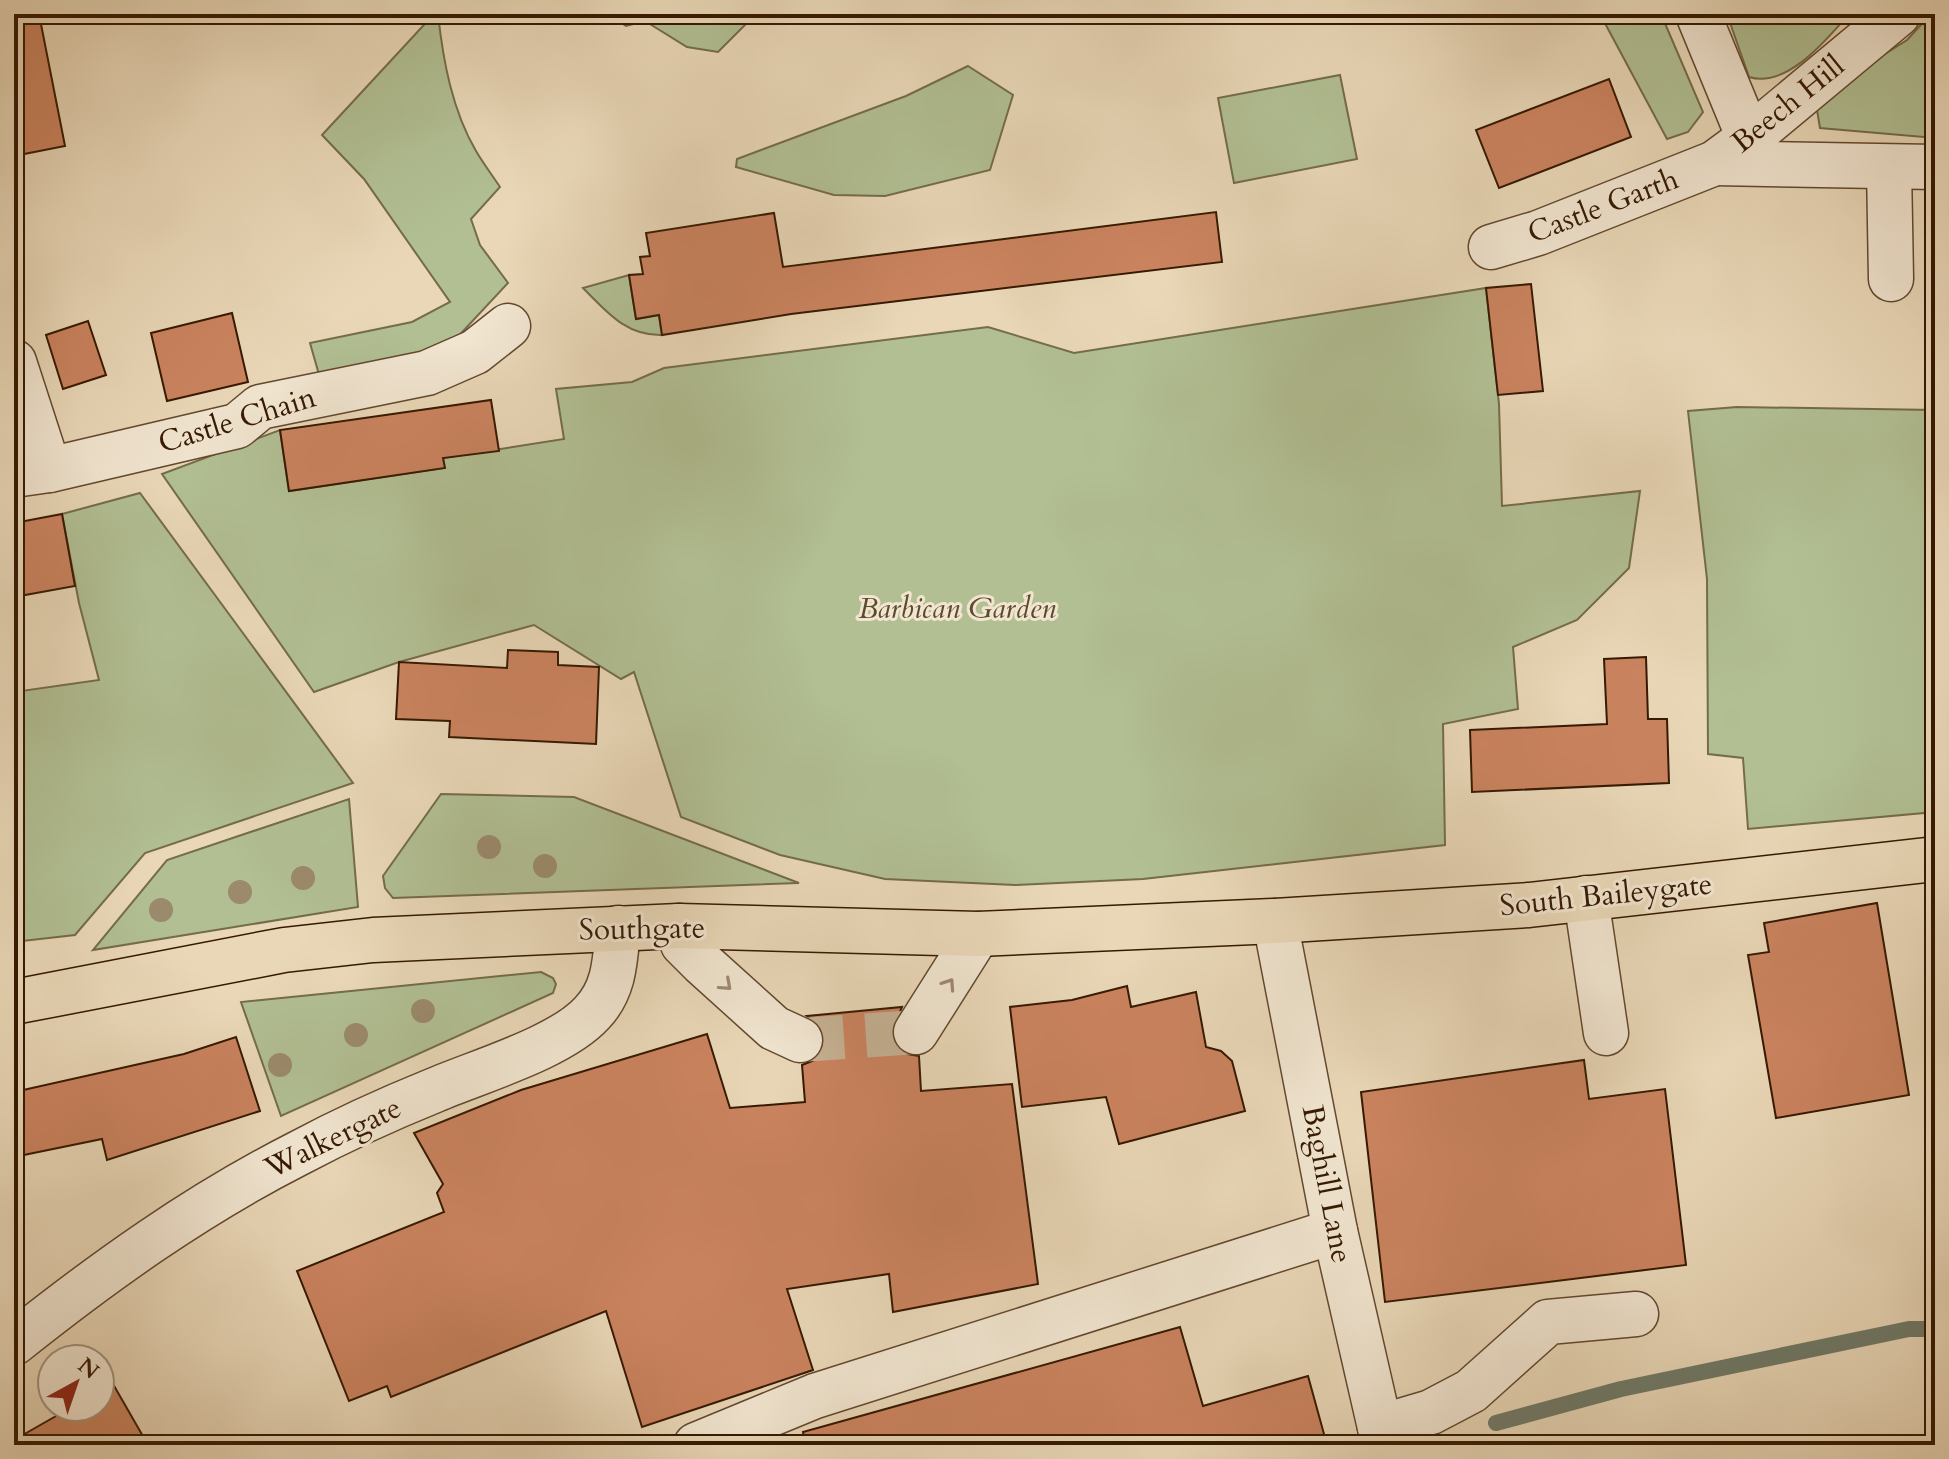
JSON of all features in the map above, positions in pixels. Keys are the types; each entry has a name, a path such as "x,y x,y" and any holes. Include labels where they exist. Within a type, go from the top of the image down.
{"highway":[{"name":"South Baileygate","path":"1275,921 1529,905 1935,859"},
{"name":"Southgate","path":"14,1002 284,950 336,943 679,926 978,934 1275,921"}],"street":[{"path":"1698,14 1732,150 1889,167 1935,167"},
{"name":"Beech Hill","path":"1732,150 1898,14"},
{"name":"Castle Garth","path":"1491,247 1538,233 1732,150"},
{"path":"1889,167 1891,279"},
{"name":"Castle Chain","path":"32,472 237,426 260,407 427,373 475,352 508,326"},
{"path":"14,362 32,472"},
{"path":"1586,898 1606,1033"},
{"name":"Baghill Lane","path":"1275,921 1335,1231 1382,1436"},
{"path":"679,926 683,944 702,963 774,1028 800,1040"},
{"name":"Walkergate","path":"14,1343 97,1277 253,1178 388,1109 563,1037 592,1013 609,987 614,977 618,928"},
{"path":"916,1032 978,934"},
{"path":"696,1445 815,1396 1335,1231"},
{"path":"1382,1436 1471,1391 1548,1322 1636,1314"}],"green space":[{"path":"434,14 438,14 446,67 461,119 476,151 500,187 471,219 480,245 508,283 438,358 320,378 310,343 412,322 450,302 364,179 322,135"},
{"path":"608,14 756,14 718,52 687,47 645,21 626,26"},
{"path":"1600,14 1661,14 1703,112 1688,132 1667,139"},
{"path":"1727,14 1849,14 1792,69 1763,79 1749,77"},
{"path":"1931,14 1935,14 1935,138 1820,128 1815,98 1907,40"},
{"path":"968,66 1013,95 990,170 885,196 834,195 736,167 737,159 906,96"},
{"path":"1340,75 1357,159 1234,183 1218,98"},
{"path":"629,275 636,319 659,315 662,335 628,327 609,314 583,288"},
{"name":"Barbican Garden","path":"1486,288 1499,404 1502,506 1640,491 1629,568 1577,620 1513,647 1518,709 1443,724 1445,845 1143,879 1015,885 885,879 780,855 681,817 634,672 621,679 534,625 399,662 314,692 162,474 280,430 289,491 444,468 443,458 564,439 556,389 632,382 664,368 988,327 1074,353"},
{"path":"1737,407 1935,410 1935,812 1748,829 1743,758 1708,754 1707,579 1688,411"},
{"path":"140,493 353,783 145,853 75,935 14,942 14,692 99,680 79,603 62,514"},
{"path":"441,794 574,797 799,883 393,898 385,888 383,876"},
{"path":"349,799 358,907 93,950 167,860"},
{"path":"541,972 553,978 556,984 553,993 281,1116 241,1002"}],"building":[{"path":"14,14 39,14 65,146 14,156"},
{"path":"1609,79 1631,137 1499,188 1476,130"},
{"path":"1216,212 1222,262 791,314 662,335 659,315 636,319 629,275 643,274 640,257 650,256 646,233 774,213 783,267"},
{"path":"1531,284 1543,391 1498,395 1486,288"},
{"path":"232,313 248,382 167,401 151,333"},
{"path":"88,321 106,375 63,389 46,335"},
{"path":"491,400 499,451 443,458 445,468 289,491 280,430"},
{"path":"62,514 75,586 14,597 14,523"},
{"path":"508,650 558,652 558,665 599,667 596,744 449,737 450,721 396,719 399,662 507,668"},
{"path":"1646,657 1648,719 1667,719 1669,783 1472,792 1470,730 1607,724 1604,659"},
{"path":"1877,903 1909,1095 1776,1118 1748,955 1769,952 1764,923"},
{"path":"1127,986 1131,1007 1196,992 1206,1047 1221,1051 1232,1061 1245,1111 1119,1144 1106,1097 1022,1107 1010,1007 1072,1000"},
{"path":"902,1007 891,1032 894,1044 902,1053 919,1056 921,1091 1012,1084 1038,1284 893,1312 889,1274 787,1289 813,1370 642,1427 606,1311 391,1397 387,1386 349,1401 297,1271 444,1212 437,1193 443,1184 414,1133 521,1090 707,1034 730,1108 805,1102 802,1065 815,1060 823,1050 825,1038 820,1025 807,1016"},
{"path":"236,1037 260,1111 107,1160 102,1139 14,1157 14,1092 184,1054"},
{"path":"1584,1060 1589,1099 1665,1089 1686,1265 1385,1302 1361,1092"},
{"path":"1180,1327 1203,1406 1308,1376 1327,1445 805,1445 803,1432"},
{"path":"116,1389 148,1445 14,1445 14,1440 44,1423 116,1423"}],"waterway":[{"path":"1496,1423 1621,1389 1909,1329 1935,1329"}],"tunnel":[{"path":"800,1040 916,1032"}]}
